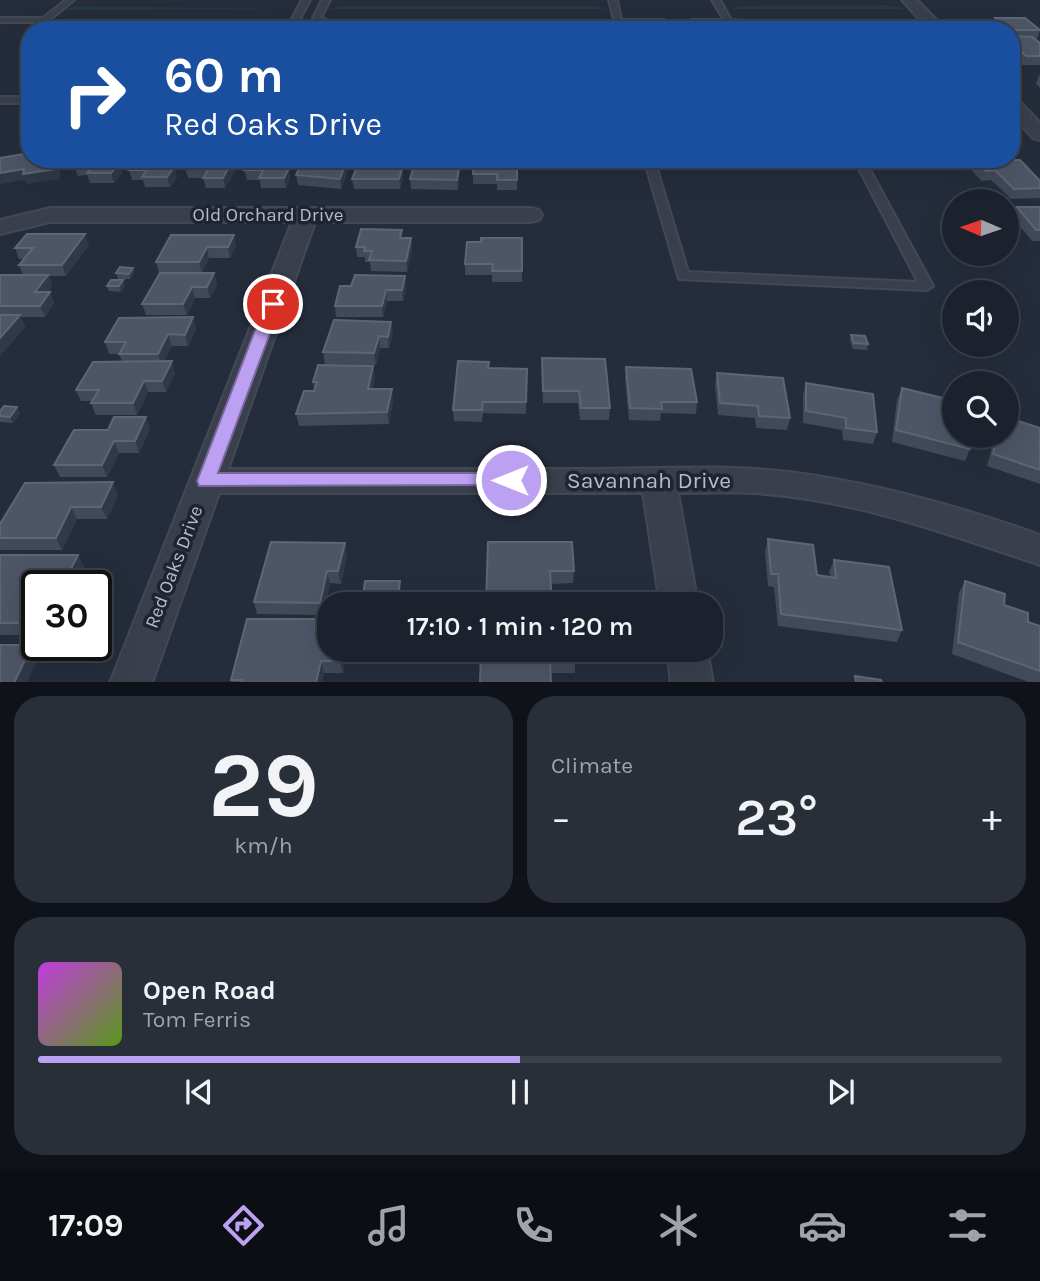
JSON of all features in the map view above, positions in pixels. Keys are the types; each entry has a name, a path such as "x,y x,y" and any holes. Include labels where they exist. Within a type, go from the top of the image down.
{"street":[{"path":"909,0 929,21"},
{"path":"1020,113 1040,134"},
{"name":"Old Orchard Drive","path":"3,226 50,215 531,215"},
{"name":"Red Oaks Drive","path":"131,682 306,215"},
{"path":"658,480 677,592"},
{"name":"Savannah Drive","path":"206,481 753,481 807,486 866,496 989,530 1040,550"},
{"path":"689,662 692,682"}],"lane":[{"path":"0,20 44,20 70,0"},
{"path":"295,21 306,0"},
{"path":"318,21 317,16 326,0"},
{"path":"613,0 618,21"},
{"path":"716,0 728,21"},
{"path":"0,100 21,100"},
{"path":"652,168 683,276 927,286 864,168"}],"shaded area":[{"path":"886,5 909,9 731,9 738,6"},
{"path":"75,6 290,9 65,10"},
{"path":"340,6 597,6 606,9 329,9"}],"building":[{"path":"995,18 1025,18 1040,30 1020,30 1020,21 997,21"},
{"path":"646,20 710,21 646,21"},
{"path":"1020,36 1032,37 1040,43 1040,56 1026,56 1020,50"},
{"path":"21,154 21,168 56,169 23,174 24,169 0,173 0,158"},
{"path":"1020,160 1040,181 1040,188 1014,189 995,170 986,171 983,168 1020,168"},
{"path":"91,168 115,168 111,173 87,173"},
{"path":"173,168 167,177 142,177 147,170 129,170"},
{"path":"209,168 228,168 223,178 203,178"},
{"path":"289,168 284,178 259,178 263,170 244,170"},
{"path":"300,168 344,168 340,179 296,175"},
{"path":"356,168 402,169 399,179 352,179"},
{"path":"413,168 459,169 457,180 410,179"},
{"path":"474,168 517,168 517,180 497,180 497,174 473,174"},
{"path":"1019,207 1040,207 1040,230 1036,230"},
{"path":"361,229 402,230 400,238 411,238 406,261 369,260 372,251 364,251 365,247 356,247"},
{"path":"27,234 85,234 62,265 19,265 33,248 15,248"},
{"path":"171,235 234,235 228,247 207,247 199,262 156,262"},
{"path":"481,238 522,238 522,271 492,271 493,264 465,264 467,242 481,242"},
{"path":"120,267 133,268 129,274 116,273"},
{"path":"160,273 214,273 207,287 192,287 183,304 142,304"},
{"path":"0,275 48,275 35,292 50,292 40,306 0,306"},
{"path":"355,275 405,276 402,290 386,290 382,306 335,306 340,286 351,286"},
{"path":"111,280 123,280 119,286 107,286"},
{"path":"0,315 20,315 0,338"},
{"path":"193,317 185,335 168,334 158,354 119,354 126,342 105,342 119,318"},
{"path":"334,320 391,322 388,337 379,336 374,353 323,352"},
{"path":"851,335 865,336 868,344 854,343"},
{"path":"542,358 605,359 610,408 581,408 579,391 543,391"},
{"path":"172,361 162,381 144,381 133,403 91,403 99,390 76,390 93,362"},
{"path":"458,361 489,362 488,368 527,369 526,402 483,402 482,410 453,410"},
{"path":"318,365 373,366 368,389 392,389 387,412 296,414 304,391 314,391 317,382 313,382"},
{"path":"626,367 691,369 697,402 661,402 662,409 630,408"},
{"path":"717,373 783,378 790,418 759,416 758,406 720,403"},
{"path":"806,383 873,394 877,432 846,428 846,418 806,411"},
{"path":"902,388 942,398 942,442 896,430"},
{"path":"4,406 17,407 10,417 0,416"},
{"path":"114,417 146,417 135,441 114,441 102,465 54,465 74,430 108,430"},
{"path":"1019,421 1040,428 1040,470 993,454 994,448 1019,448"},
{"path":"113,482 101,507 71,507 56,538 0,538 0,524 25,483"},
{"path":"768,539 813,545 817,575 836,578 834,560 889,567 902,630 781,614 778,574 771,574"},
{"path":"271,542 345,543 338,571 327,571 322,592 317,592 317,603 254,602"},
{"path":"488,542 572,542 574,571 550,571 551,592 486,592"},
{"path":"0,555 78,555 70,570 21,570 21,623 0,623"},
{"path":"365,581 400,581 399,592 364,592"},
{"path":"965,581 1005,594 1004,605 1028,613 1028,622 1040,626 1040,671 958,642"},
{"path":"247,619 317,619 317,662 321,662 316,682 241,682 242,680 231,680"},
{"path":"0,645 21,645 21,661 24,661 14,682 0,682"},
{"path":"481,662 550,662 551,682 480,682"},
{"path":"855,676 882,682 856,682"}],"route":[{"path":"273,304 206,481 511,480"}]}
